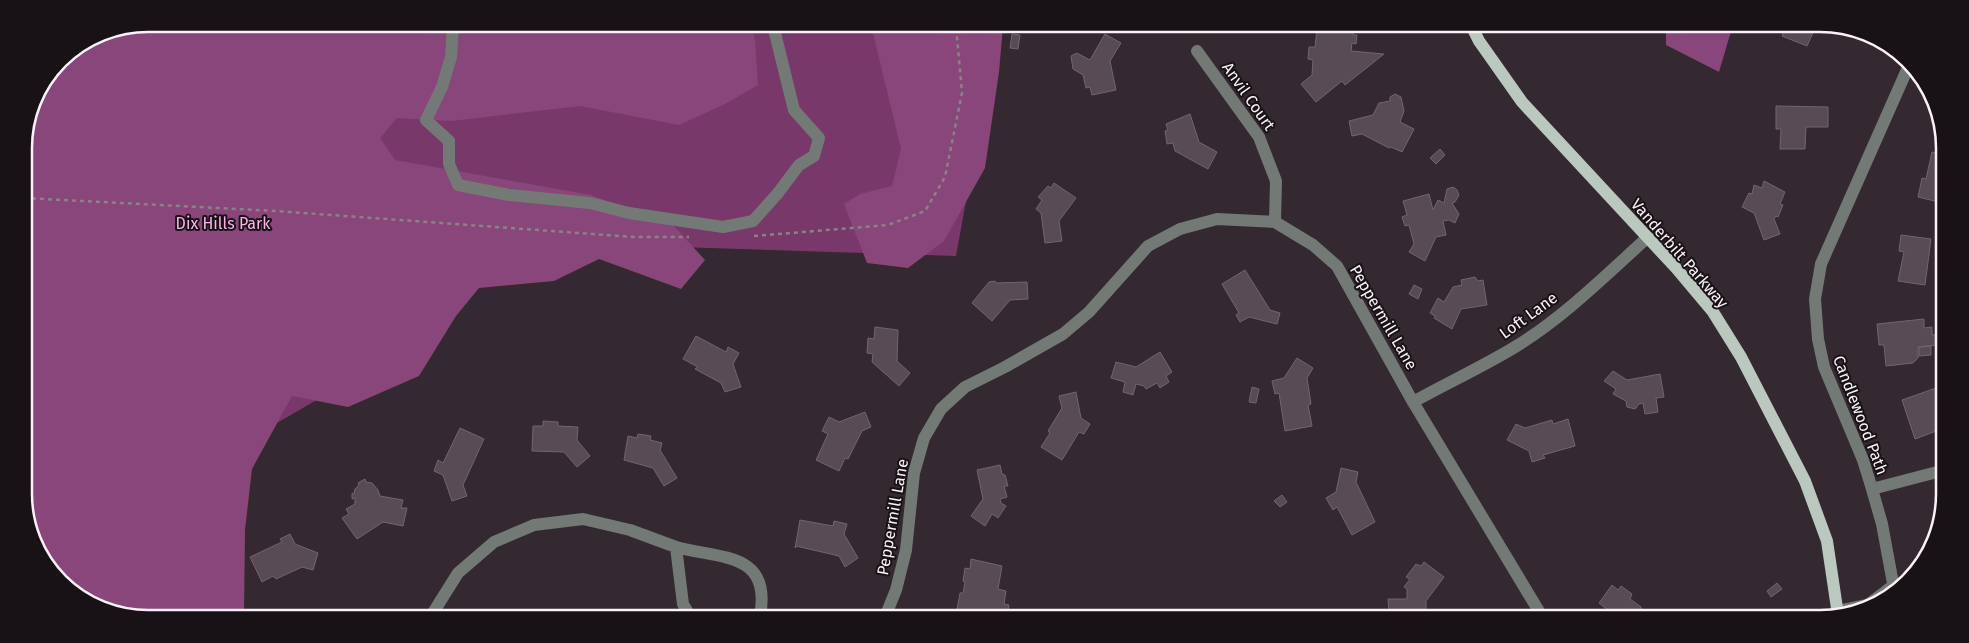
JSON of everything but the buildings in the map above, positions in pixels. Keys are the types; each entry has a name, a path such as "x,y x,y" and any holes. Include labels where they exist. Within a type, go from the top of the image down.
{"main road":[{"name":"Vanderbilt Parkway","path":"1474,32 1522,102 1648,237 1713,312 1741,357 1806,481 1828,541 1838,610"}],"street":[{"path":"452,32 449,65 442,87 426,120 449,142 449,164 458,185 509,195 590,202 629,213 723,227 753,221 800,165 814,156 819,138 794,110 775,32"},
{"name":"Anvil Court","path":"1197,51 1259,137 1276,180 1275,222"},
{"name":"Candlewood Path","path":"1893,585 1882,524 1863,460 1824,367 1818,339 1815,299 1821,264 1907,71"},
{"name":"Peppermill Lane","path":"888,610 896,590 906,550 914,473 924,438 941,409 965,387 1063,334 1089,312 1148,246 1180,229 1218,219 1275,222 1313,244 1337,266 1414,402 1537,610"},
{"name":"Loft Lane","path":"1414,402 1515,346 1552,320 1601,280 1648,237"},
{"path":"1872,489 1936,471"},
{"path":"435,610 458,573 494,542 534,525 583,519 630,530 697,553 737,559 751,570 760,585 761,610"},
{"path":"676,547 683,604 686,610"}],"green space":[{"name":"Dix Hills Park","path":"148,32 997,32 956,256 463,240 353,379 97,527 33,187 33,133 36,118 44,97 66,66 97,44 118,36"},
{"name":"Dix Hills Park","path":"148,32 753,32 758,85 725,104 679,125 580,106 451,121 397,118 380,138 395,160 591,195 673,225 705,260 681,289 599,259 554,281 479,288 456,316 419,376 348,407 292,396 252,469 245,530 244,610 133,610 118,607 90,595 66,577 48,553 41,539 36,525 32,495 33,133 36,118 44,97 66,66 84,52 104,41 118,36"},
{"path":"1002,32 999,72 985,168 944,241 908,268 867,263 844,204 860,194 892,186 901,149 873,33"},
{"path":"1666,32 1731,32 1719,72 1666,45"}]}
